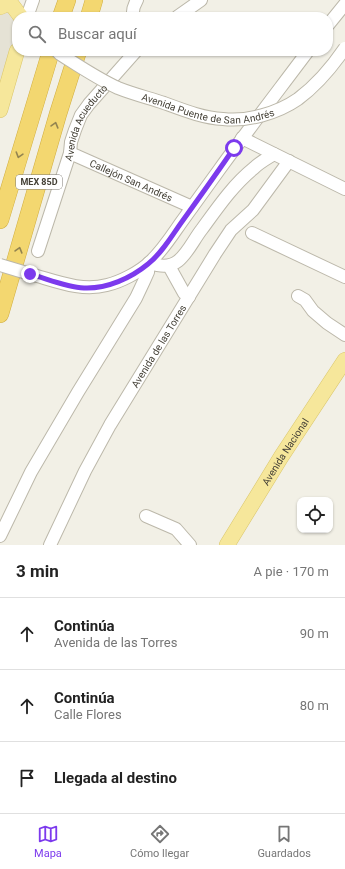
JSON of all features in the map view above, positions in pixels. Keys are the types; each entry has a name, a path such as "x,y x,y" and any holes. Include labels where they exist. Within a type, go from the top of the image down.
{"highway":[{"path":"63,12 67,0"},
{"path":"90,12 94,0"},
{"name":"MEX 85D","path":"0,220 49,56"},
{"name":"MEX 85D","path":"0,314 76,56"}],"main road":[{"path":"0,7 7,4 12,5 17,12"},
{"path":"0,110 16,56"},
{"name":"Avenida Nacional","path":"227,545 281,457 345,360"}],"street":[{"path":"13,0 23,12"},
{"path":"29,12 33,0"},
{"path":"133,12 137,0"},
{"path":"184,12 201,0"},
{"path":"333,19 345,4"},
{"name":"Avenida Puente de San Andrés","path":"63,56 89,73 118,88 206,117 224,120 244,119 262,115 279,109 297,99 327,72 345,48"},
{"name":"Avenida Acueducto","path":"38,251 70,153 71,142 81,115 132,56"},
{"path":"0,265 72,286 84,288 108,285 119,281 149,263 164,246 242,138 304,56"},
{"path":"242,138 345,189"},
{"name":"Callejón San Andrés","path":"70,153 192,207"},
{"path":"149,263 158,266 169,266 178,261 226,196 256,166 274,154"},
{"name":"Avenida de las Torres","path":"50,545 85,471 110,425 215,254 231,230 253,210 289,161"},
{"path":"252,233 345,277"},
{"path":"0,536 31,472 136,298 148,272 149,263"},
{"path":"169,266 184,293 189,297"},
{"path":"298,296 305,300 313,311 327,323 345,335"},
{"path":"146,516 176,529 190,545"}],"shaded area":[{"path":"0,0 12,12 12,45 0,80"}],"route":[{"path":"30,274 84,288 108,285 131,275 149,263 164,246 234,148"}]}
